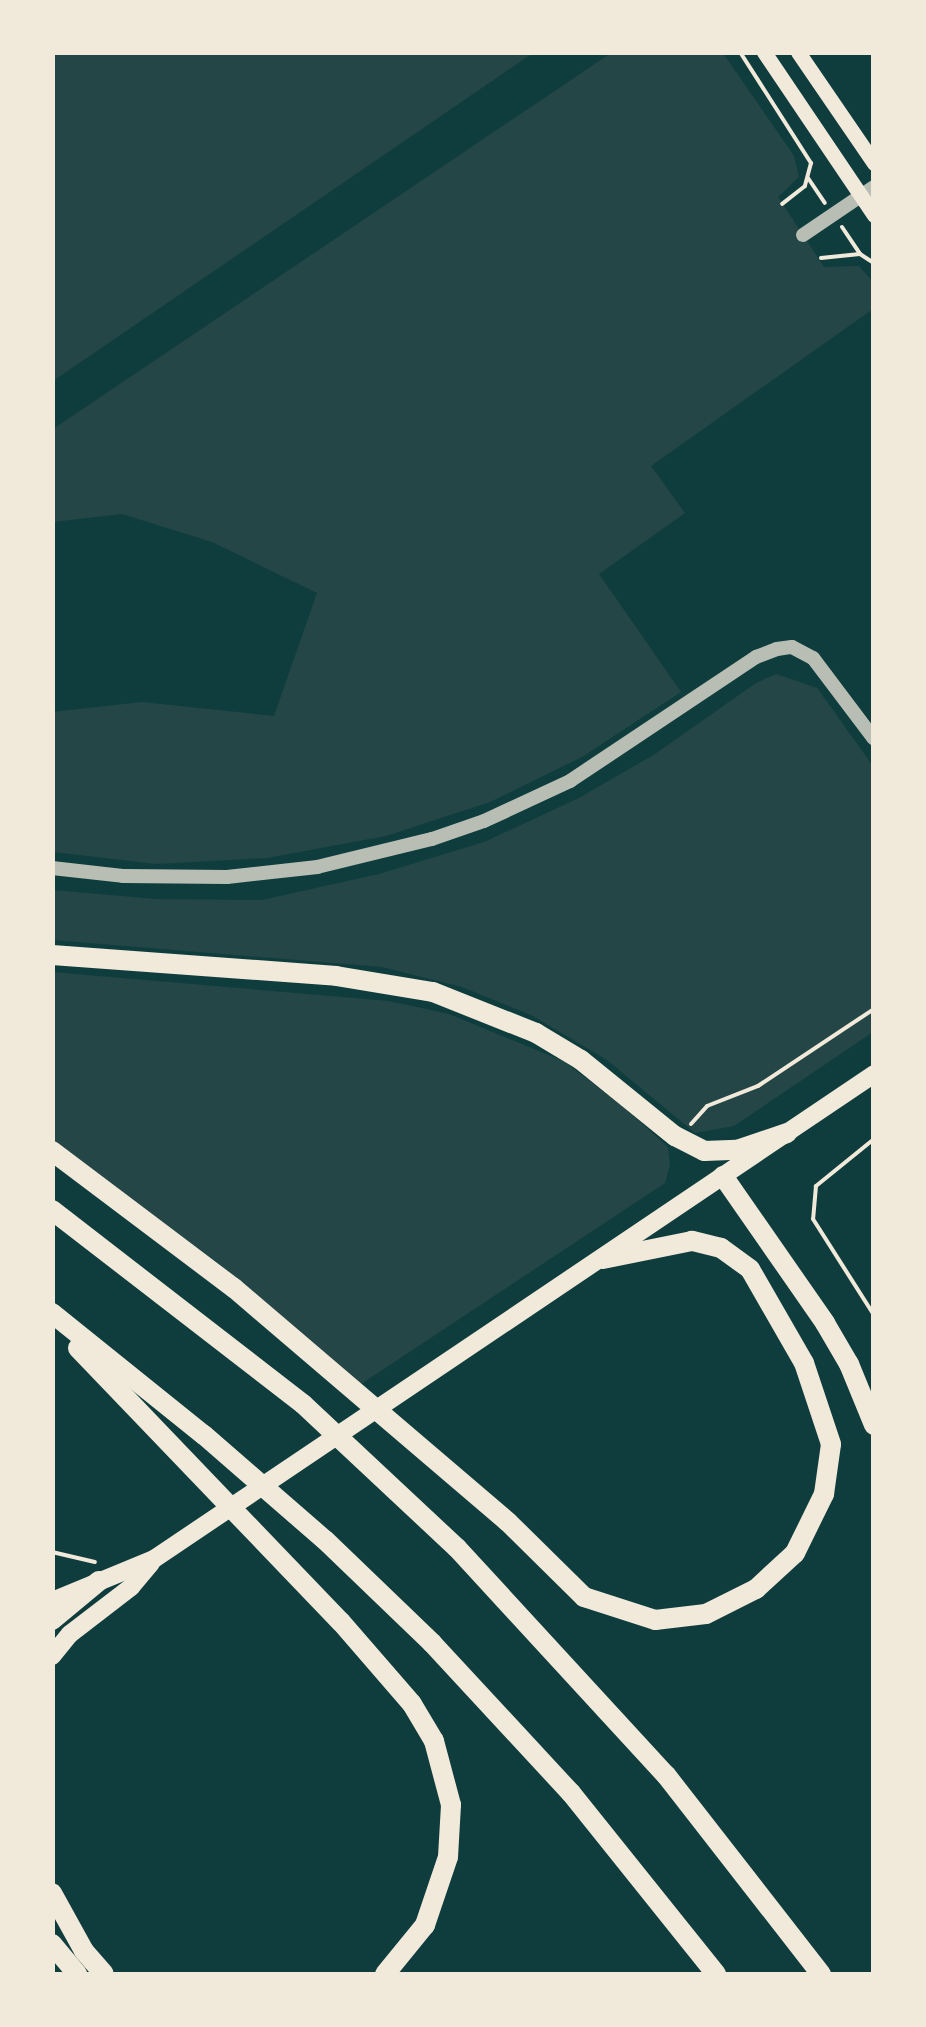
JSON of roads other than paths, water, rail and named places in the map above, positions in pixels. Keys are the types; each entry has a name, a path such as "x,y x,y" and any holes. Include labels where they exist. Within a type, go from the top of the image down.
{"highway":[{"path":"52,956 336,976 433,992 536,1033 580,1060 675,1136 704,1151 737,1150 787,1133"},
{"path":"52,1151 234,1288 508,1522 584,1597 654,1620 706,1614 756,1590 795,1552 824,1494 831,1444 804,1363 750,1269 721,1248 692,1241 602,1258"},
{"path":"724,1176 825,1323 849,1364 874,1425"},
{"path":"52,1210 303,1404 457,1548 666,1774 821,1974"},
{"path":"52,1313 204,1435 324,1540 432,1643 571,1793 716,1974"},
{"path":"52,1322 341,1622 412,1704 434,1741 450,1805 448,1857 425,1924 385,1974"},
{"path":"52,1620 100,1572"},
{"path":"52,1894 84,1951 104,1974"},
{"path":"52,1944 77,1974"}],"main road":[{"path":"764,52 867,191 874,215"},
{"path":"798,52 874,163"},
{"path":"52,1656 89,1616 130,1586 154,1558 441,1370 874,1074"},
{"path":"52,1602 100,1572 154,1558"}],"street":[{"path":"803,235 867,191"},
{"path":"52,868 123,876 227,877 317,867 432,839 484,822 570,781 756,657 776,649 792,647 813,658 874,739"}]}
